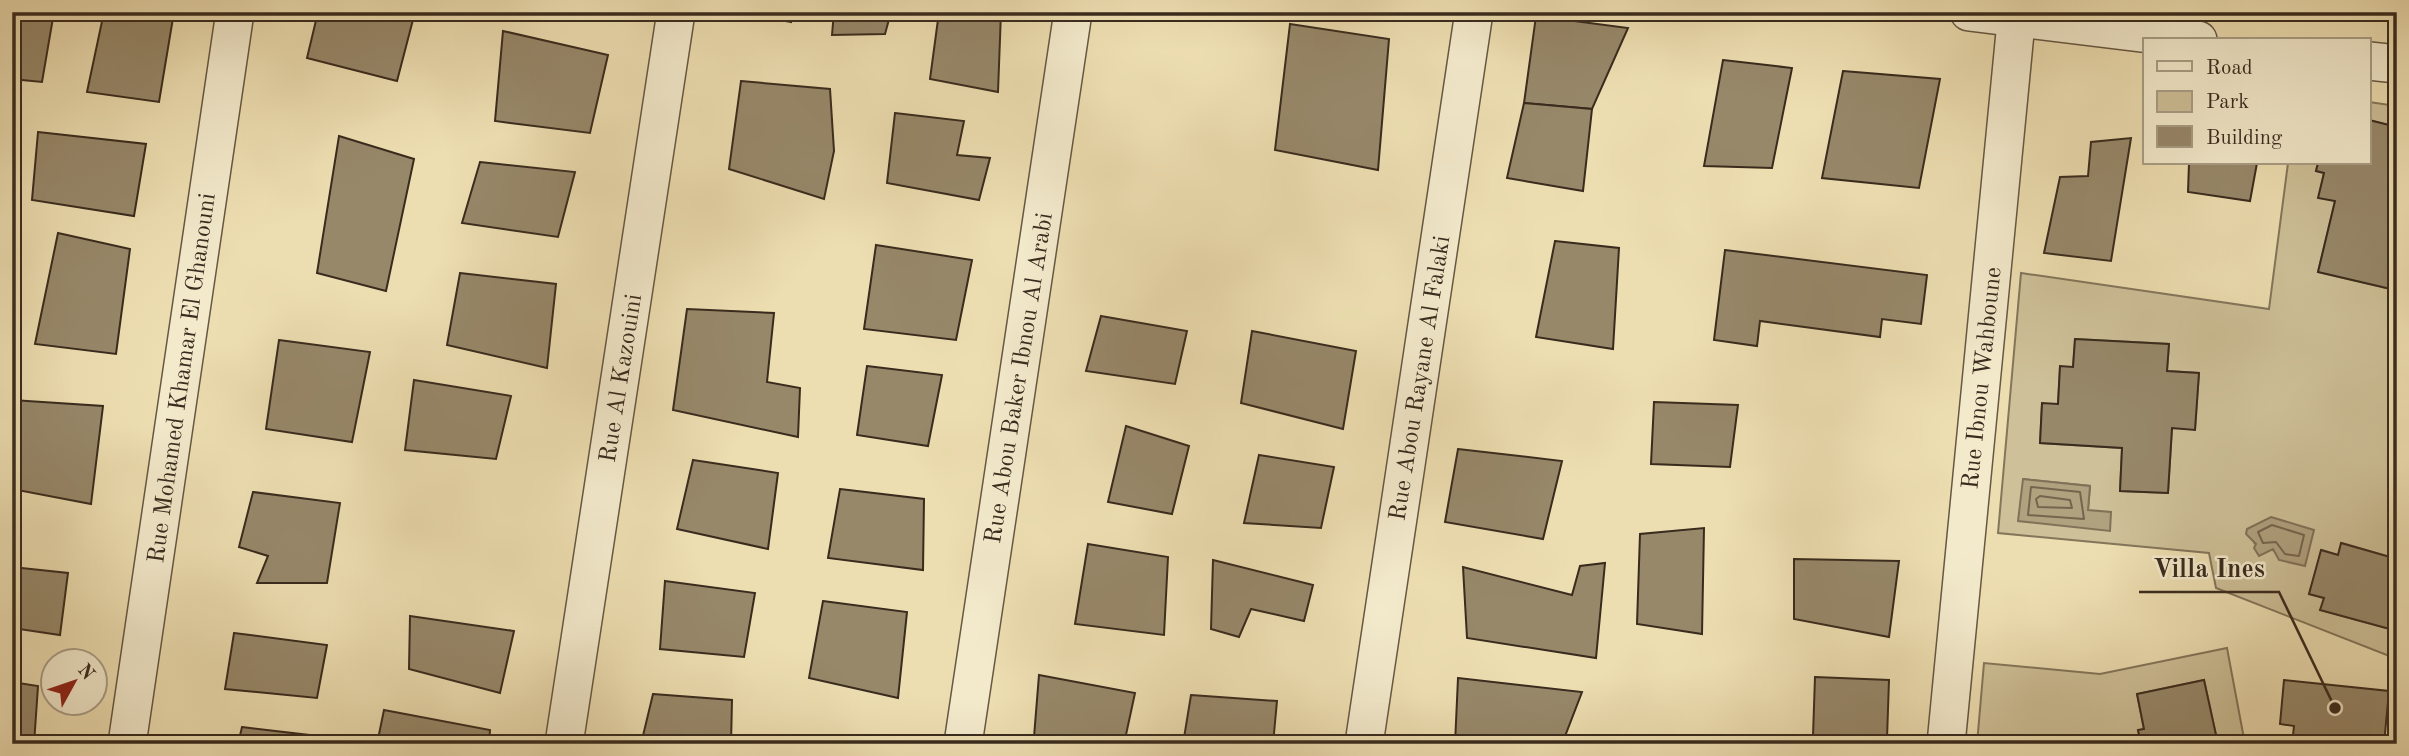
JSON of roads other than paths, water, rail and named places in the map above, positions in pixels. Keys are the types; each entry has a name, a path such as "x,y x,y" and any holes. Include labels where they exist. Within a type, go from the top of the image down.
{"street":[{"name":"Rue Mohamed Khamar El Ghanouni","path":"127,744 235,12"},
{"name":"Rue Al Kazouini","path":"564,744 676,12"},
{"name":"Rue Abou Baker Ibnou Al Arabi","path":"963,744 1073,12"},
{"name":"Rue Abou Rayane Al Falaki","path":"1364,744 1474,12"},
{"path":"1969,12 2017,15 2184,38"},
{"name":"Rue Ibnou Wahboune","path":"1946,744 2017,15"},
{"path":"2370,61 2397,64"}],"water":[{"path":"2023,479 2090,486 2088,510 2111,512 2110,531 2018,521"},
{"path":"2271,517 2314,530 2305,566 2279,560 2273,549 2259,556 2254,548 2256,544 2246,534 2247,529"}],"place":[{"name":"Villa Ines","path":"2335,708"}]}
